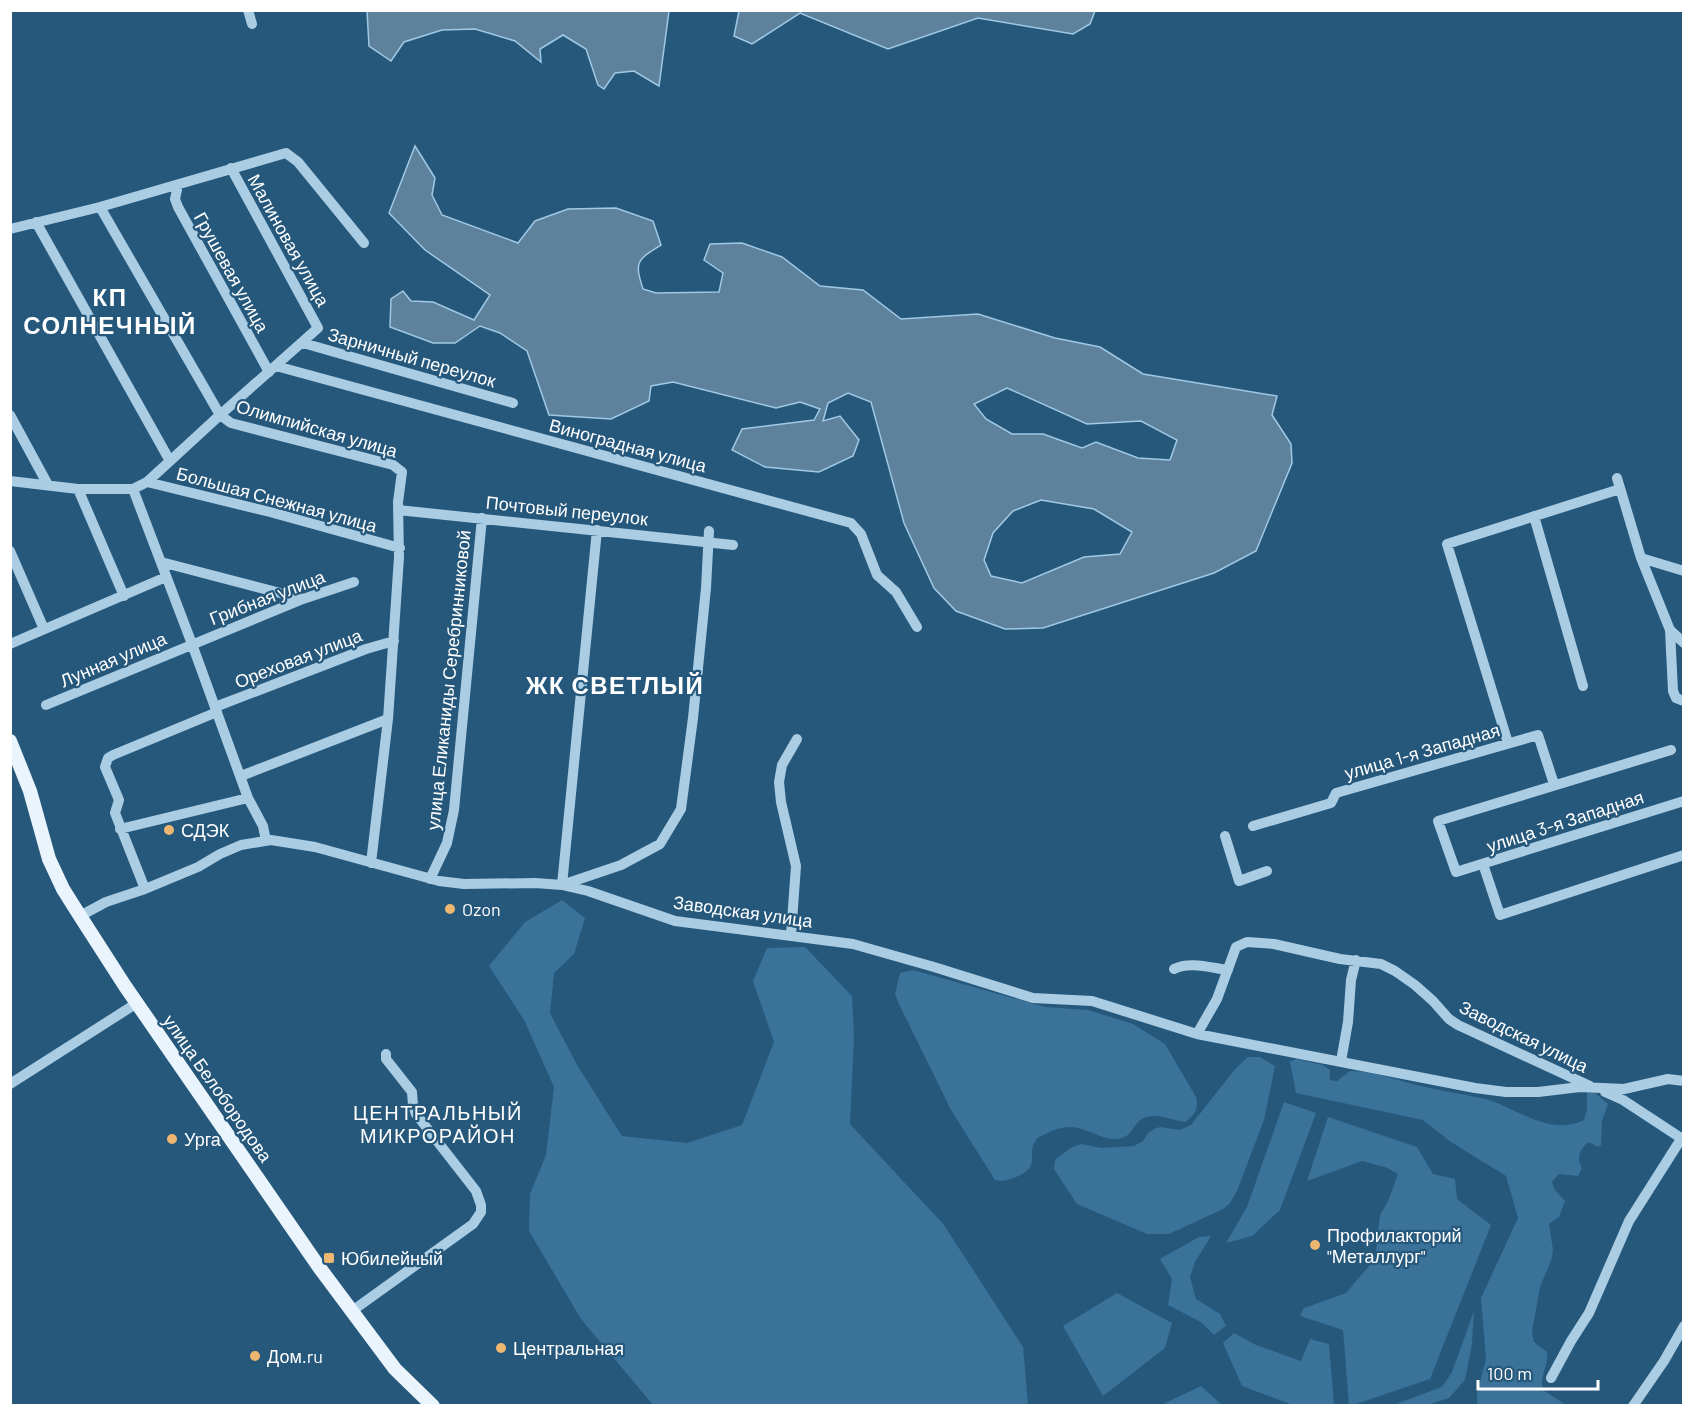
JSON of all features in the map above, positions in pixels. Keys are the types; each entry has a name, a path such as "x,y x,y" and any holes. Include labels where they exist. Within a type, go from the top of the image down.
{"main road":[{"name":"улица Белобородова","path":"10,741 20,764 49,859 63,889 80,916 137,1003 352,1311 395,1369 433,1406"}],"street":[{"path":"248,10 252,24"},
{"path":"10,229 100,207 284,153 290,154 364,243"},
{"name":"Малиновая улица","path":"237,166 318,328 303,343"},
{"name":"Грушевая улица","path":"178,185 175,199 178,207 272,369"},
{"path":"100,207 220,415"},
{"path":"36,222 170,461"},
{"path":"10,481 78,489 133,489 147,482 303,343"},
{"name":"Зарничный переулок","path":"303,343 513,403"},
{"name":"Виноградная улица","path":"272,369 851,523 861,534 877,575 896,592 917,627"},
{"path":"10,415 48,485"},
{"name":"Олимпийская улица","path":"220,415 241,426 396,466 402,472 398,510"},
{"name":"Большая Снежная улица","path":"147,482 400,548"},
{"path":"1508,743 1447,544 1534,516 1618,484 1641,558 1670,630 1673,691 1676,698 1683,701"},
{"path":"78,489 124,596"},
{"path":"133,489 248,798 263,826 266,841"},
{"path":"371,863 388,718 394,641 400,548 398,510"},
{"name":"Почтовый переулок","path":"398,510 597,530 708,537 733,545"},
{"path":"1534,516 1583,686"},
{"name":"улица Еликаниды Серебринниковой","path":"430,879 447,843 454,810 482,518"},
{"path":"597,530 562,885 621,865 660,844 683,803 706,588 708,537"},
{"path":"10,551 44,629"},
{"path":"1641,558 1683,571"},
{"path":"160,562 303,599"},
{"path":"10,644 166,577"},
{"name":"Грибная улица","path":"192,644 303,599 354,582"},
{"path":"1670,630 1683,643"},
{"name":"Ореховая улица","path":"120,829 115,813 119,800 105,767 108,758 216,710 366,649 394,641"},
{"name":"Лунная улица","path":"46,705 192,644"},
{"path":"241,776 388,718"},
{"name":"улица 1-я Западная","path":"1252,826 1331,803 1336,793 1538,735 1554,784"},
{"path":"791,935 796,866 781,802 779,782 782,765 797,739"},
{"path":"1554,784 1671,750"},
{"name":"улица 3-я Западная","path":"1554,784 1438,821 1456,872 1683,801"},
{"path":"145,889 120,829 248,798"},
{"path":"1225,836 1239,881 1267,871"},
{"name":"Заводская улица","path":"80,916 106,902 198,867 242,845 266,841 315,848 430,879 464,884 562,885 588,891 675,921 709,927 791,935 870,948 1034,998 1098,1002 1197,1034 1475,1088 1506,1092 1538,1092 1592,1087 1624,1089 1668,1078 1683,1081"},
{"path":"1483,864 1500,915 1683,855"},
{"name":"Заводская улица","path":"1197,1034 1216,999 1236,947 1247,942 1274,944 1340,959 1377,963 1395,971 1429,997 1449,1019 1458,1025 1592,1087"},
{"path":"1341,1061 1356,960"},
{"path":"1174,969 1181,966 1192,966 1228,970"},
{"path":"10,1084 137,1003"},
{"path":"352,1311 473,1224 481,1212 476,1191 446,1155 414,1110 411,1092 386,1059 386,1054"},
{"path":"1551,1378 1593,1305 1632,1216 1682,1139 1616,1096 1592,1087"},
{"path":"1633,1406 1664,1361 1683,1326"}],"shaded area":[{"path":"739,10 1095,11 1090,24 1073,34 978,18 888,49 800,13 752,44 734,36"},
{"path":"367,11 669,11 659,86 634,71 615,73 604,89 598,85 586,49 563,35 540,49 541,62 515,41 475,29 442,30 404,42 391,61 369,46"},
{"path":"415,146 435,178 432,195 442,215 518,243 535,221 568,209 616,208 653,221 661,245 642,258 638,267 643,289 656,293 719,292 723,273 704,260 710,244 742,243 782,257 820,286 863,290 901,319 978,314 1055,338 1100,347 1143,374 1277,396 1272,415 1291,444 1292,463 1256,551 1214,573 1043,628 1005,629 956,611 934,588 904,523 871,402 848,393 828,403 823,421 840,416 859,440 853,456 819,472 765,467 732,450 742,429 814,420 820,409 800,402 776,408 673,382 651,386 649,401 611,419 549,415 527,351 500,333 480,326 455,343 433,343 390,327 391,299 403,291 411,301 433,302 474,320 490,295 425,250 389,213","holes":["1007,388 1087,424 1141,421 1177,440 1170,460 1138,458 1096,442 1082,448 1043,434 1012,434 986,419 974,404","1041,500 1094,509 1132,532 1120,554 1084,557 1022,583 991,576 984,560 993,533 1013,511"]},
{"path":"562,900 585,918 574,954 554,973 550,1013 577,1065 622,1136 687,1143 742,1125 774,1042 753,981 767,948 805,947 852,996 854,1036 850,1124 944,1225 1023,1347 1028,1405 653,1405 581,1319 529,1231 530,1194 546,1155 554,1087 524,1020 489,966 525,922"},
{"path":"913,970 1045,1007 1088,1010 1133,1024 1165,1044 1196,1097 1195,1111 1185,1122 1158,1116 1145,1117 1122,1138 1106,1138 1072,1127 1052,1131 1039,1137 1034,1143 1032,1163 1025,1173 1008,1180 995,1180 951,1110 898,1002 895,994 900,973"},
{"path":"1248,1057 1260,1057 1275,1066 1264,1120 1237,1191 1230,1203 1223,1209 1169,1234 1147,1234 1077,1204 1054,1169 1055,1160 1072,1147 1082,1144 1101,1148 1134,1146 1143,1141 1154,1129 1160,1127 1180,1130 1191,1125 1235,1069"},
{"path":"1296,1059 1323,1065 1330,1070 1330,1080 1337,1081 1350,1071 1369,1073 1485,1099 1534,1119 1558,1125 1584,1120 1587,1109 1587,1092 1595,1093 1608,1104 1602,1121 1601,1145 1598,1147 1589,1142 1583,1147 1579,1157 1582,1168 1578,1176 1559,1174 1552,1182 1555,1190 1565,1201 1559,1217 1549,1224 1552,1258 1540,1287 1532,1332 1534,1342 1547,1352 1542,1380 1543,1390 1566,1405 1477,1405 1477,1394 1486,1359 1481,1298 1518,1218 1506,1176 1451,1142 1423,1120 1296,1093 1290,1062"},
{"path":"1284,1102 1316,1113 1280,1210 1252,1236 1226,1243 1247,1207"},
{"path":"1328,1117 1417,1147 1433,1174 1455,1179 1457,1199 1491,1225 1430,1379 1353,1405 1349,1405 1343,1330 1300,1316 1304,1308 1346,1293 1375,1259 1380,1215 1398,1174 1385,1167 1362,1161 1307,1181"},
{"path":"1211,1236 1195,1262 1190,1277 1196,1299 1220,1314 1226,1326 1214,1335 1201,1322 1168,1305 1172,1279 1160,1259 1199,1237"},
{"path":"1117,1293 1172,1323 1165,1348 1103,1396 1063,1326"},
{"path":"1474,1311 1472,1344 1465,1380 1449,1398 1427,1405 1393,1405 1442,1387 1452,1372"},
{"path":"1234,1333 1256,1345 1301,1361 1310,1339 1329,1344 1334,1405 1293,1405 1242,1386 1223,1343"},
{"path":"1201,1386 1222,1405 1161,1405"}],"place":[{"name":"СДЭК","path":"169,830"},
{"name":"Ozon","path":"450,909"},
{"name":"Урга","path":"172,1139"},
{"name":"Профилакторий \"Металлург\"","path":"1315,1245"},
{"name":"Юбилейный","path":"329,1258"},
{"name":"Центральная","path":"501,1348"},
{"name":"Дом.ru","path":"255,1356"}],"district":[{"name":"КП СОЛНЕЧНЫЙ","path":"110,310"},
{"name":"ЖК СВЕТЛЫЙ","path":"615,684"},
{"name":"ЦЕНТРАЛЬНЫЙ МИКРОРАЙОН","path":"438,1124"}]}
